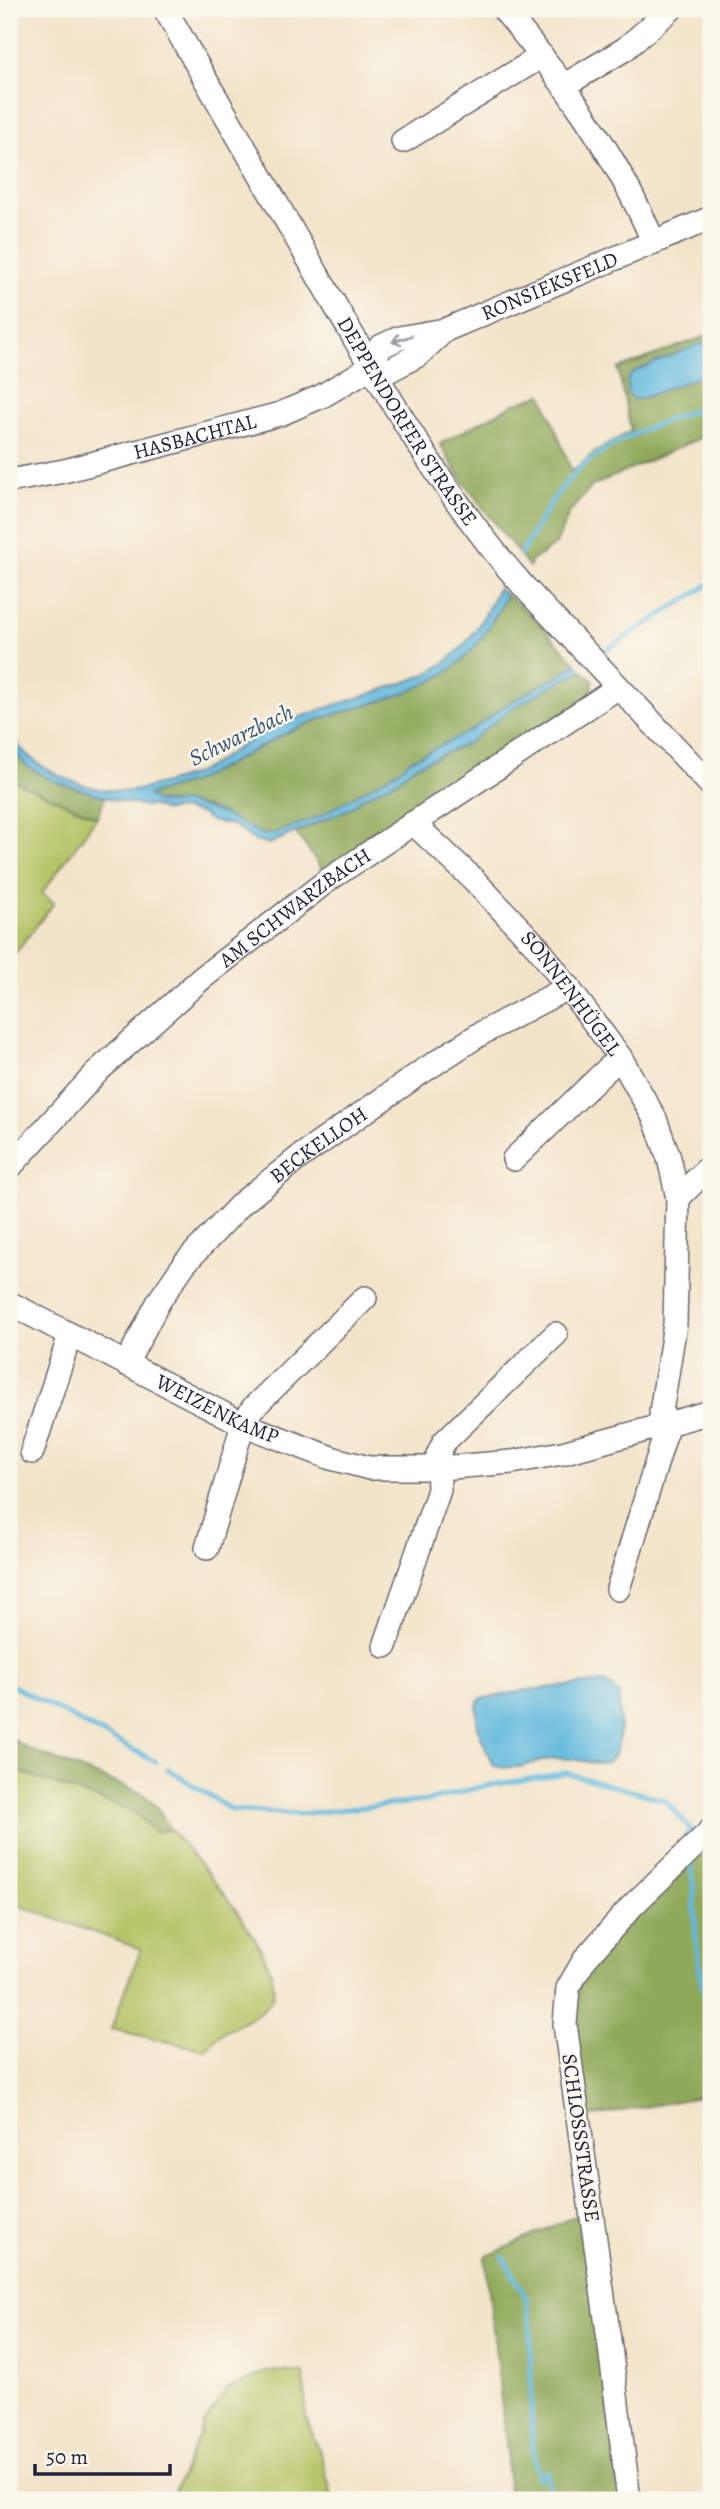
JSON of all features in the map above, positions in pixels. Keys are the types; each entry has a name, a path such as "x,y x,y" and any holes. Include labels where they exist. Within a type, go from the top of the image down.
{"street":[{"name":"DEPPENDORFER STRASSE","path":"165,9 371,367 451,496 525,588 711,785"},
{"path":"503,9 565,85 636,203 653,241"},
{"path":"565,85 625,49 671,9"},
{"path":"402,141 542,56"},
{"name":"RONSIEKSFELD","path":"371,367 390,370 418,355 445,330 711,218"},
{"name":"HASBACHTAL","path":"9,481 64,471 280,414 323,396 371,367"},
{"name":"AM SCHWARZBACH","path":"9,1167 99,1070 202,978 328,880 617,688"},
{"name":"SONNENHÜGEL","path":"413,823 507,912 540,949 620,1057 655,1119 669,1158 678,1198 675,1324 661,1412 663,1424"},
{"name":"BECKELLOH","path":"126,1364 159,1301 185,1263 242,1203 301,1156 420,1073 480,1034 569,987"},
{"path":"514,1159 620,1057"},
{"path":"678,1198 711,1165"},
{"path":"206,1548 243,1424 253,1408 365,1298"},
{"name":"WEIZENKAMP","path":"9,1303 243,1424 331,1458 369,1468 440,1468 512,1462 562,1453 711,1412"},
{"path":"385,1646 439,1490 438,1455 444,1442 556,1334"},
{"path":"32,1452 70,1335"},
{"path":"618,1589 665,1435 663,1424"},
{"name":"SCHLOSSSTRASSE","path":"629,2500 565,2024 568,1988 585,1959 632,1906 711,1830"}],"green space":[{"path":"711,334 711,352 707,346 640,399 711,370 711,433 592,486 569,513 556,544 532,561 529,567 461,479 440,444 514,404 542,394 572,472 595,452 631,431 618,369"},
{"path":"506,595 532,616 576,663 562,674 509,703 470,731 409,761 401,769 320,816 276,833 263,835 205,807 154,801 148,795 199,779 304,725 428,683 455,666 473,649"},
{"path":"582,670 593,681 591,695 324,872 296,833 351,808 362,798 398,780 414,767 467,744 511,709"},
{"path":"9,746 28,766 40,773 65,785 105,797 97,817 12,780 9,784"},
{"path":"12,780 97,817 42,893 54,903 9,961 9,784"},
{"path":"9,1737 28,1749 142,1793 156,1806 170,1829 155,1832 133,1811 12,1769 9,1766"},
{"path":"12,1769 133,1811 155,1832 170,1829 219,1887 256,1940 268,1965 273,1987 269,2003 254,2016 219,2036 206,2050 111,2029 141,1949 9,1902 9,1775"},
{"path":"711,1845 711,2095 583,2118 572,2024 580,1980 598,1953"},
{"path":"582,2213 621,2500 508,2500 507,2452 485,2257"},
{"path":"268,2371 304,2373 306,2418 321,2455 333,2500 171,2500 204,2424 226,2390"}],"water":[{"path":"701,343 708,348 712,356 709,373 640,399 633,399 628,394 627,381 633,372"},
{"path":"498,588 506,595 488,629 473,649 444,674 393,697 304,725 199,779 148,795 155,801 189,803 223,814 264,835 276,833 320,816 401,769 409,761 470,731 509,703 562,674 576,663 582,670 511,709 467,744 414,766 398,780 362,798 351,808 269,844 257,842 233,825 211,821 200,813 179,809 165,811 154,806 142,806 54,781 27,766 9,746 9,731 29,757 43,767 76,782 111,790 133,790 185,777 217,762 259,734 328,707 429,673 463,646 485,614"},
{"path":"605,1682 619,1694 618,1745 610,1760 597,1763 559,1758 514,1767 494,1766 478,1724 477,1707 480,1699 528,1690"}],"waterway":[{"name":"Schwarzbach","path":"521,553 557,494 585,463 637,433 711,405"},
{"path":"606,650 708,585"},
{"path":"9,1684 156,1762"},
{"path":"168,1769 231,1810 298,1814 426,1801 485,1786 566,1773 665,1800 691,1830 685,1837"},
{"path":"690,1862 698,1959 711,2019"},
{"path":"503,2257 525,2295 530,2322 532,2443 539,2479 548,2471 548,2500"}]}
